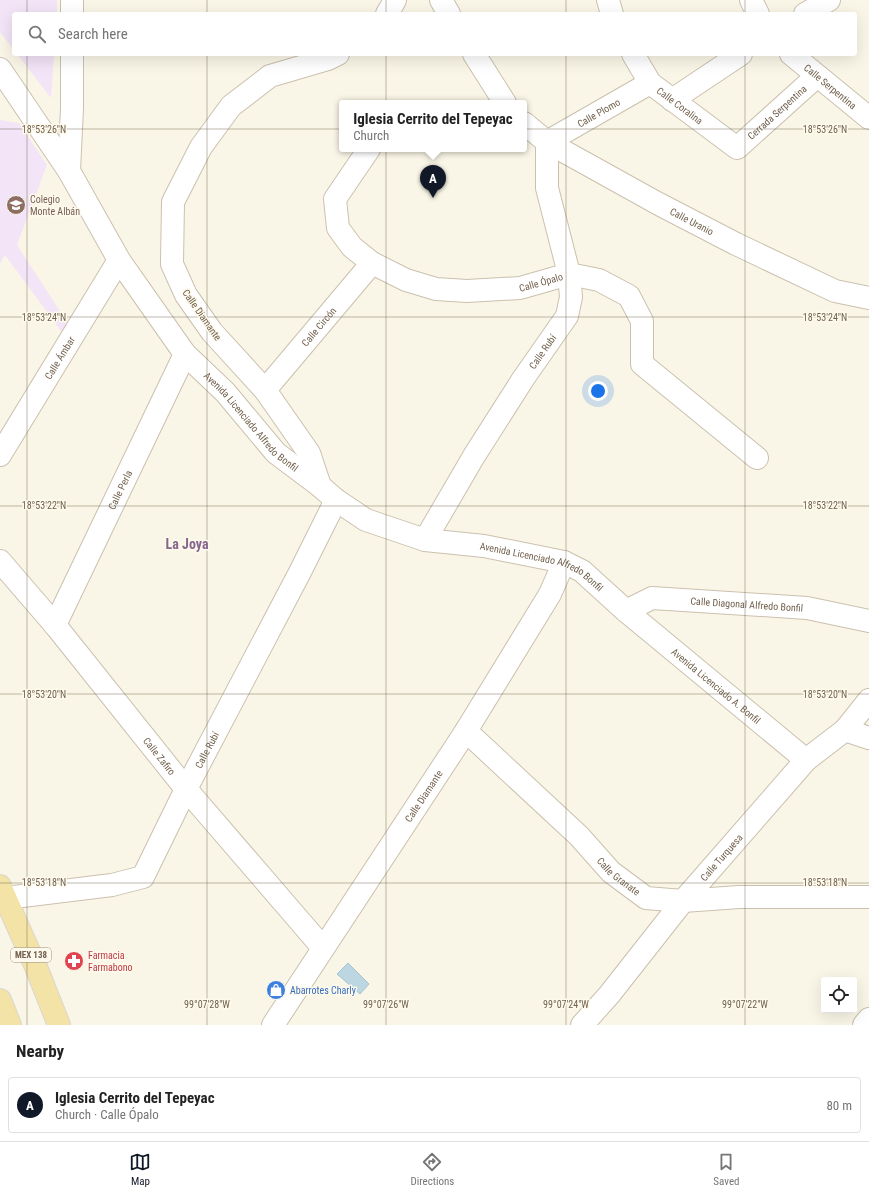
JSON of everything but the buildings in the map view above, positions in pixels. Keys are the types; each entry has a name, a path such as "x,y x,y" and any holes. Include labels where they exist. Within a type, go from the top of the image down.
{"main road":[{"name":"MEX 138","path":"3,892 36,967 59,1025"},
{"path":"0,1000 10,1025"}],"street":[{"path":"72,0 72,12"},
{"path":"388,12 395,0"},
{"path":"441,0 448,12"},
{"path":"608,0 611,12"},
{"path":"751,0 757,12"},
{"path":"808,12 829,0"},
{"path":"69,171 72,108 72,56"},
{"name":"Calle Diamante","path":"328,493 309,454 265,390 212,332 186,295 172,264 173,202 201,146 230,106 270,76 334,56"},
{"path":"475,56 503,100"},
{"name":"Calle Coralina","path":"634,56 650,83 737,148"},
{"path":"672,100 738,56"},
{"name":"Calle Serpentina","path":"793,56 869,118"},
{"name":"Avenida Licenciado Alfredo Bonfil","path":"0,69 69,171 118,260 185,354 225,392 276,454 366,520 424,540 484,546 564,562 582,571 626,611"},
{"name":"Cerrada Serpentina","path":"737,148 817,76"},
{"name":"Calle Plomo","path":"547,142 650,83"},
{"name":"Calle Uranio","path":"527,125 547,142 657,203 736,244 835,291 869,298"},
{"name":"Calle Rubí","path":"424,540 506,405 567,316 571,297 569,274 547,188 547,142"},
{"name":"Calle Ópalo","path":"367,152 335,199 338,228 352,247 372,263 406,280 436,289 467,291 520,288 569,274 599,280 629,296 642,320 642,364 757,458"},
{"name":"Calle Ámbar","path":"0,455 118,260"},
{"name":"Calle Circón","path":"265,390 372,263"},
{"name":"Calle Perla","path":"55,625 185,354"},
{"name":"Calle Rubí","path":"3,892 112,885 143,877 186,788 300,572 328,493"},
{"name":"Calle Zafiro","path":"0,561 55,625 186,788 323,948"},
{"name":"Calle Diamante","path":"273,1025 466,731 550,594 564,562"},
{"name":"Calle Diagonal Alfredo Bonfil","path":"626,611 652,598 807,608 869,621"},
{"name":"Avenida Licenciado A. Bonfil","path":"626,611 806,760"},
{"name":"Calle Turquesa","path":"582,1025 609,995 683,901 806,760 845,730 869,700"},
{"path":"845,730 869,738"},
{"name":"Calle Granate","path":"466,731 579,836 612,872 646,898 683,901 739,897 869,897"},
{"path":"864,1025 869,1020"}],"shaded area":[{"path":"0,0 57,0 57,12 12,12 12,47 0,32"},
{"path":"19,56 54,56 51,98"},
{"name":"Colegio Monte Albán","path":"0,120 19,123 47,165 17,245 69,325 64,335 5,255 0,264"}],"water":[{"path":"348,963 369,984 360,994 337,974"}],"place":[{"name":"Iglesia Cerrito del Tepeyac","path":"433,198"},
{"name":"Colegio Monte Albán","path":"16,205"},
{"name":"Farmacia Farmabono","path":"74,961"},
{"name":"Abarrotes Charly","path":"276,990"}],"district":[{"name":"La Joya","path":"187,544"}]}
